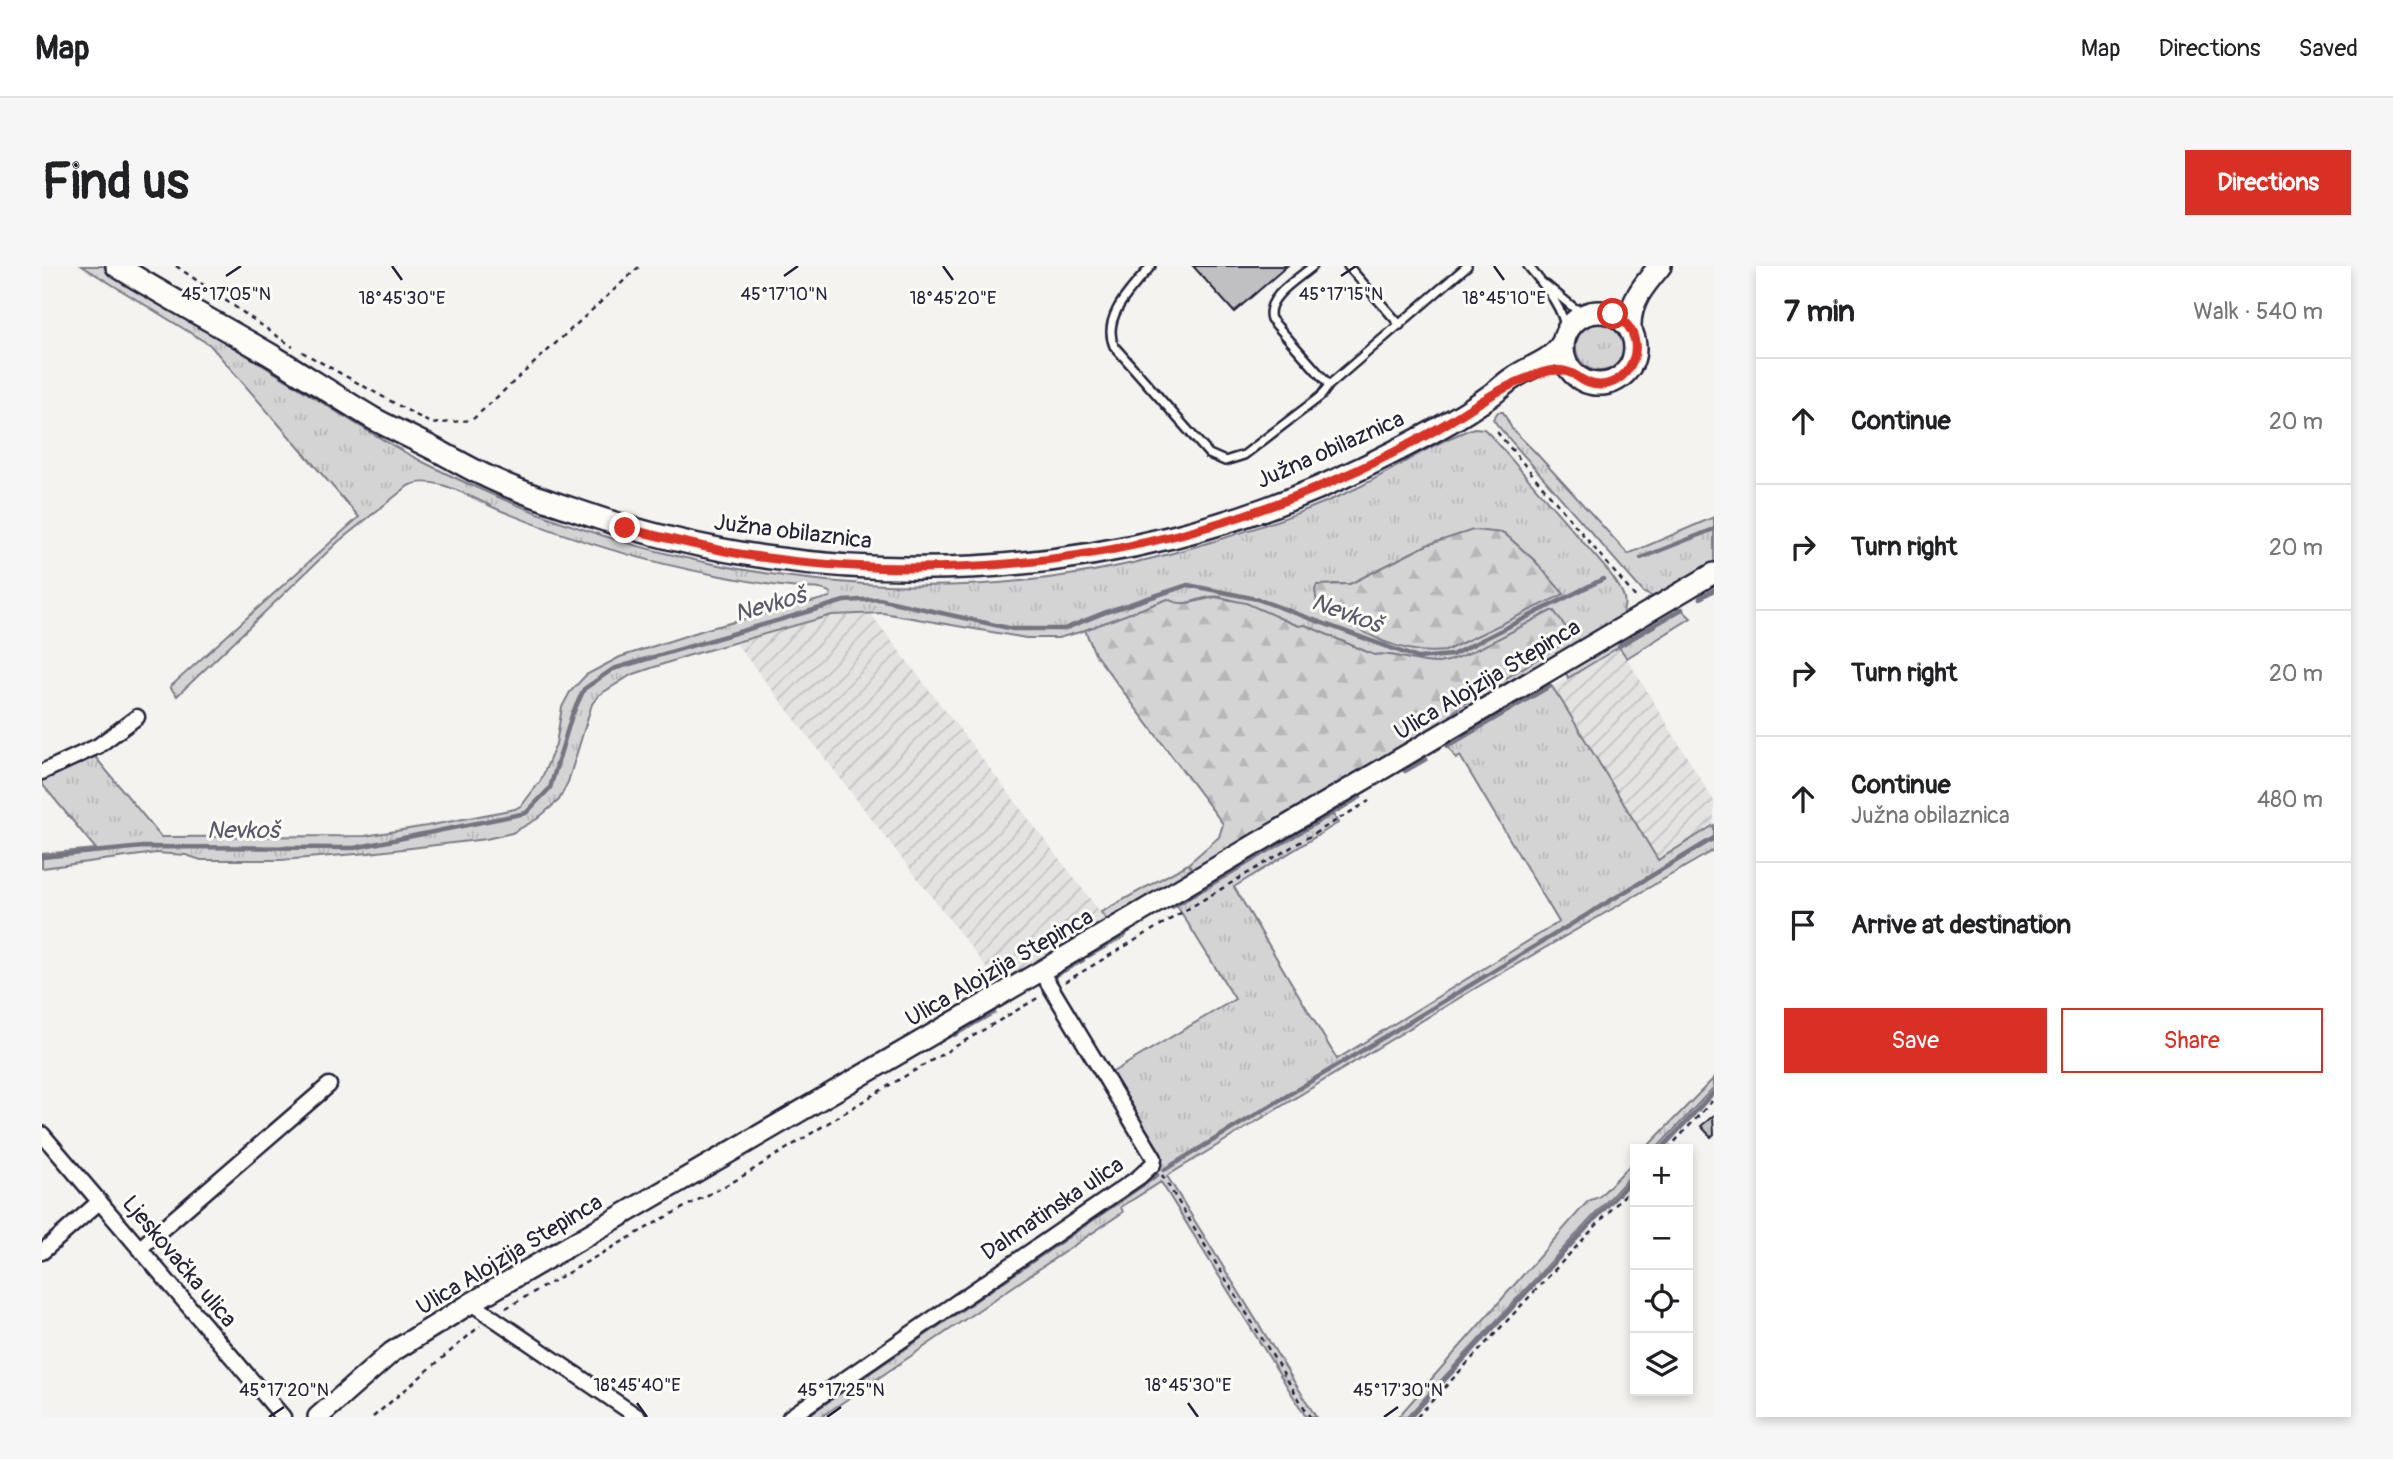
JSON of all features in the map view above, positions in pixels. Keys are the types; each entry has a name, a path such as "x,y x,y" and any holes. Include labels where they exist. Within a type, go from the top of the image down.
{"main road":[{"name":"Južna obilaznica","path":"117,266 375,419 488,477 625,528 733,552 817,564 882,568 976,567 1045,561 1146,543 1271,506 1343,477 1437,429 1494,393 1508,381 1553,355 1564,338"},
{"path":"1597,312 1620,318 1630,328 1634,337 1636,351 1632,365 1623,376 1611,383 1597,384 1583,380 1572,372 1564,359 1564,338 1575,321 1619,302 1653,266"},
{"path":"1630,328 1636,299 1660,266"},
{"name":"Južna obilaznica","path":"1494,393 1545,372 1572,372"},
{"name":"Ulica Alojzija Stepinca","path":"318,1417 392,1352 471,1303 1041,971 1714,573"}],"street":[{"path":"42,772 98,746 137,717"},
{"name":"Dalmatinska ulica","path":"790,1417 1139,1177 1153,1164 1154,1158 1041,971"},
{"path":"139,1248 329,1085"},
{"name":"Ljeskovačka ulica","path":"42,1133 283,1417"},
{"path":"42,1252 99,1202"},
{"path":"471,1303 638,1417"}],"lane":[{"path":"1151,266 1117,309 1110,326 1110,336 1114,346 1209,454 1225,461 1244,455 1321,396 1329,385 1467,266"},
{"path":"1313,266 1274,300 1269,310 1271,319 1329,385"},
{"path":"1348,266 1400,325"},
{"path":"1528,266 1574,308 1597,312"},
{"path":"1541,280 1564,319 1564,338"}],"path":[{"path":"176,266 296,349 432,424 472,419 640,266"},
{"path":"1497,432 1649,612"},
{"path":"373,1417 491,1317 738,1179 873,1095 1369,802"},
{"path":"1673,1144 1714,1099"},
{"path":"1153,1164 1173,1192 1310,1417"},
{"path":"1417,1417 1630,1189"}],"shaded area":[{"path":"870,613 1108,922 999,984 735,642 832,615"},
{"path":"1620,647 1714,801 1714,825 1659,860 1552,687"}],"green space":[{"path":"82,266 103,266 391,444 425,463 512,503 603,536 696,560 791,577 887,585 983,584 1079,573 1173,553 1288,517 1355,489 1443,441 1474,428 1484,429 1609,572 1623,594 1623,612 1620,619 1448,722 1454,711 1551,611 1462,656 1438,663 1374,655 1305,625 1299,626 1241,603 1214,596 1188,603 1168,599 1058,638 1026,638 883,613 832,615 687,656 631,675 599,695 592,704 568,782 559,800 537,819 512,833 486,839 369,853 281,860 201,860 186,855 156,853 42,868 42,854 96,849 42,784 42,778 92,753 161,837 365,836 515,809 522,805 541,780 556,744 562,707 570,692 586,675 620,657 707,629 830,597 831,593 822,589 756,582 636,557 552,530 441,485 418,483 408,486 339,541 177,696 170,687 359,517 210,345","holes":["1504,533 1535,561 1563,594 1445,651 1386,643 1317,605 1332,584 1350,584 1427,545"]},
{"path":"1600,323 1617,330 1624,347 1617,364 1600,371 1583,364 1576,347 1583,330"},
{"path":"1498,412 1503,412 1512,429 1628,554 1714,517 1714,564 1661,595 1653,597 1644,593 1498,426 1493,419"},
{"path":"1473,530 1504,533 1535,561 1564,594 1445,651 1428,652 1411,650 1378,639 1317,605 1317,585 1350,584 1427,545"},
{"path":"1215,597 1246,603 1374,655 1390,655 1430,663 1462,656 1551,611 1554,611 1570,637 1459,707 1448,722 1194,870 1188,864 1219,837 1223,824 1095,654 1085,630 1168,599 1185,603"},
{"path":"1675,603 1691,618 1627,658 1619,647 1568,678 1565,671"},
{"path":"1539,684 1552,687 1561,700 1658,860 1714,825 1714,850 1474,989 1167,1176 1316,1417 1306,1417 1161,1182 1121,1207 1123,1212 821,1417 799,1417 1163,1163 1111,1073 1235,999 1174,901 1329,807 1338,823 1234,887 1337,1059 1559,922 1460,756 1456,759 1446,743"},
{"path":"1188,864 1194,870 1108,922 1101,912"},
{"path":"1714,1078 1714,1087 1661,1144 1650,1144"},
{"path":"1630,1165 1630,1176 1407,1417 1398,1417 1588,1201 1599,1197"}],"building":[{"path":"1193,266 1287,266 1234,312"},
{"path":"1713,1116 1714,1134 1711,1137 1701,1126"}],"waterway":[{"name":"Nevkoš","path":"1641,558 1714,529"},
{"name":"Nevkoš","path":"42,857 143,847 354,848 526,813 550,788 572,715 584,689 613,669 844,601 879,599 1013,629 1064,629 1188,585 1257,599 1418,658 1452,655 1603,579"},
{"path":"1700,598 1714,590"},
{"path":"1619,646 1682,609"},
{"path":"1448,746 1550,686"},
{"path":"1405,771 1426,759"},
{"path":"1172,907 1360,797"},
{"path":"1164,1170 1714,838"},
{"path":"1088,956 1125,935"},
{"path":"1052,977 1083,960"},
{"path":"954,1035 994,1012"},
{"path":"1666,1144 1714,1092"},
{"path":"804,1417 1157,1175"},
{"path":"1410,1417 1630,1181"}],"route":[{"path":"625,528 746,555 817,564 882,568 976,567 1045,561 1146,543 1271,506 1343,477 1437,429 1494,393 1529,377 1564,370 1590,383 1611,383 1623,376 1632,365 1636,344 1630,328 1613,314"}]}
